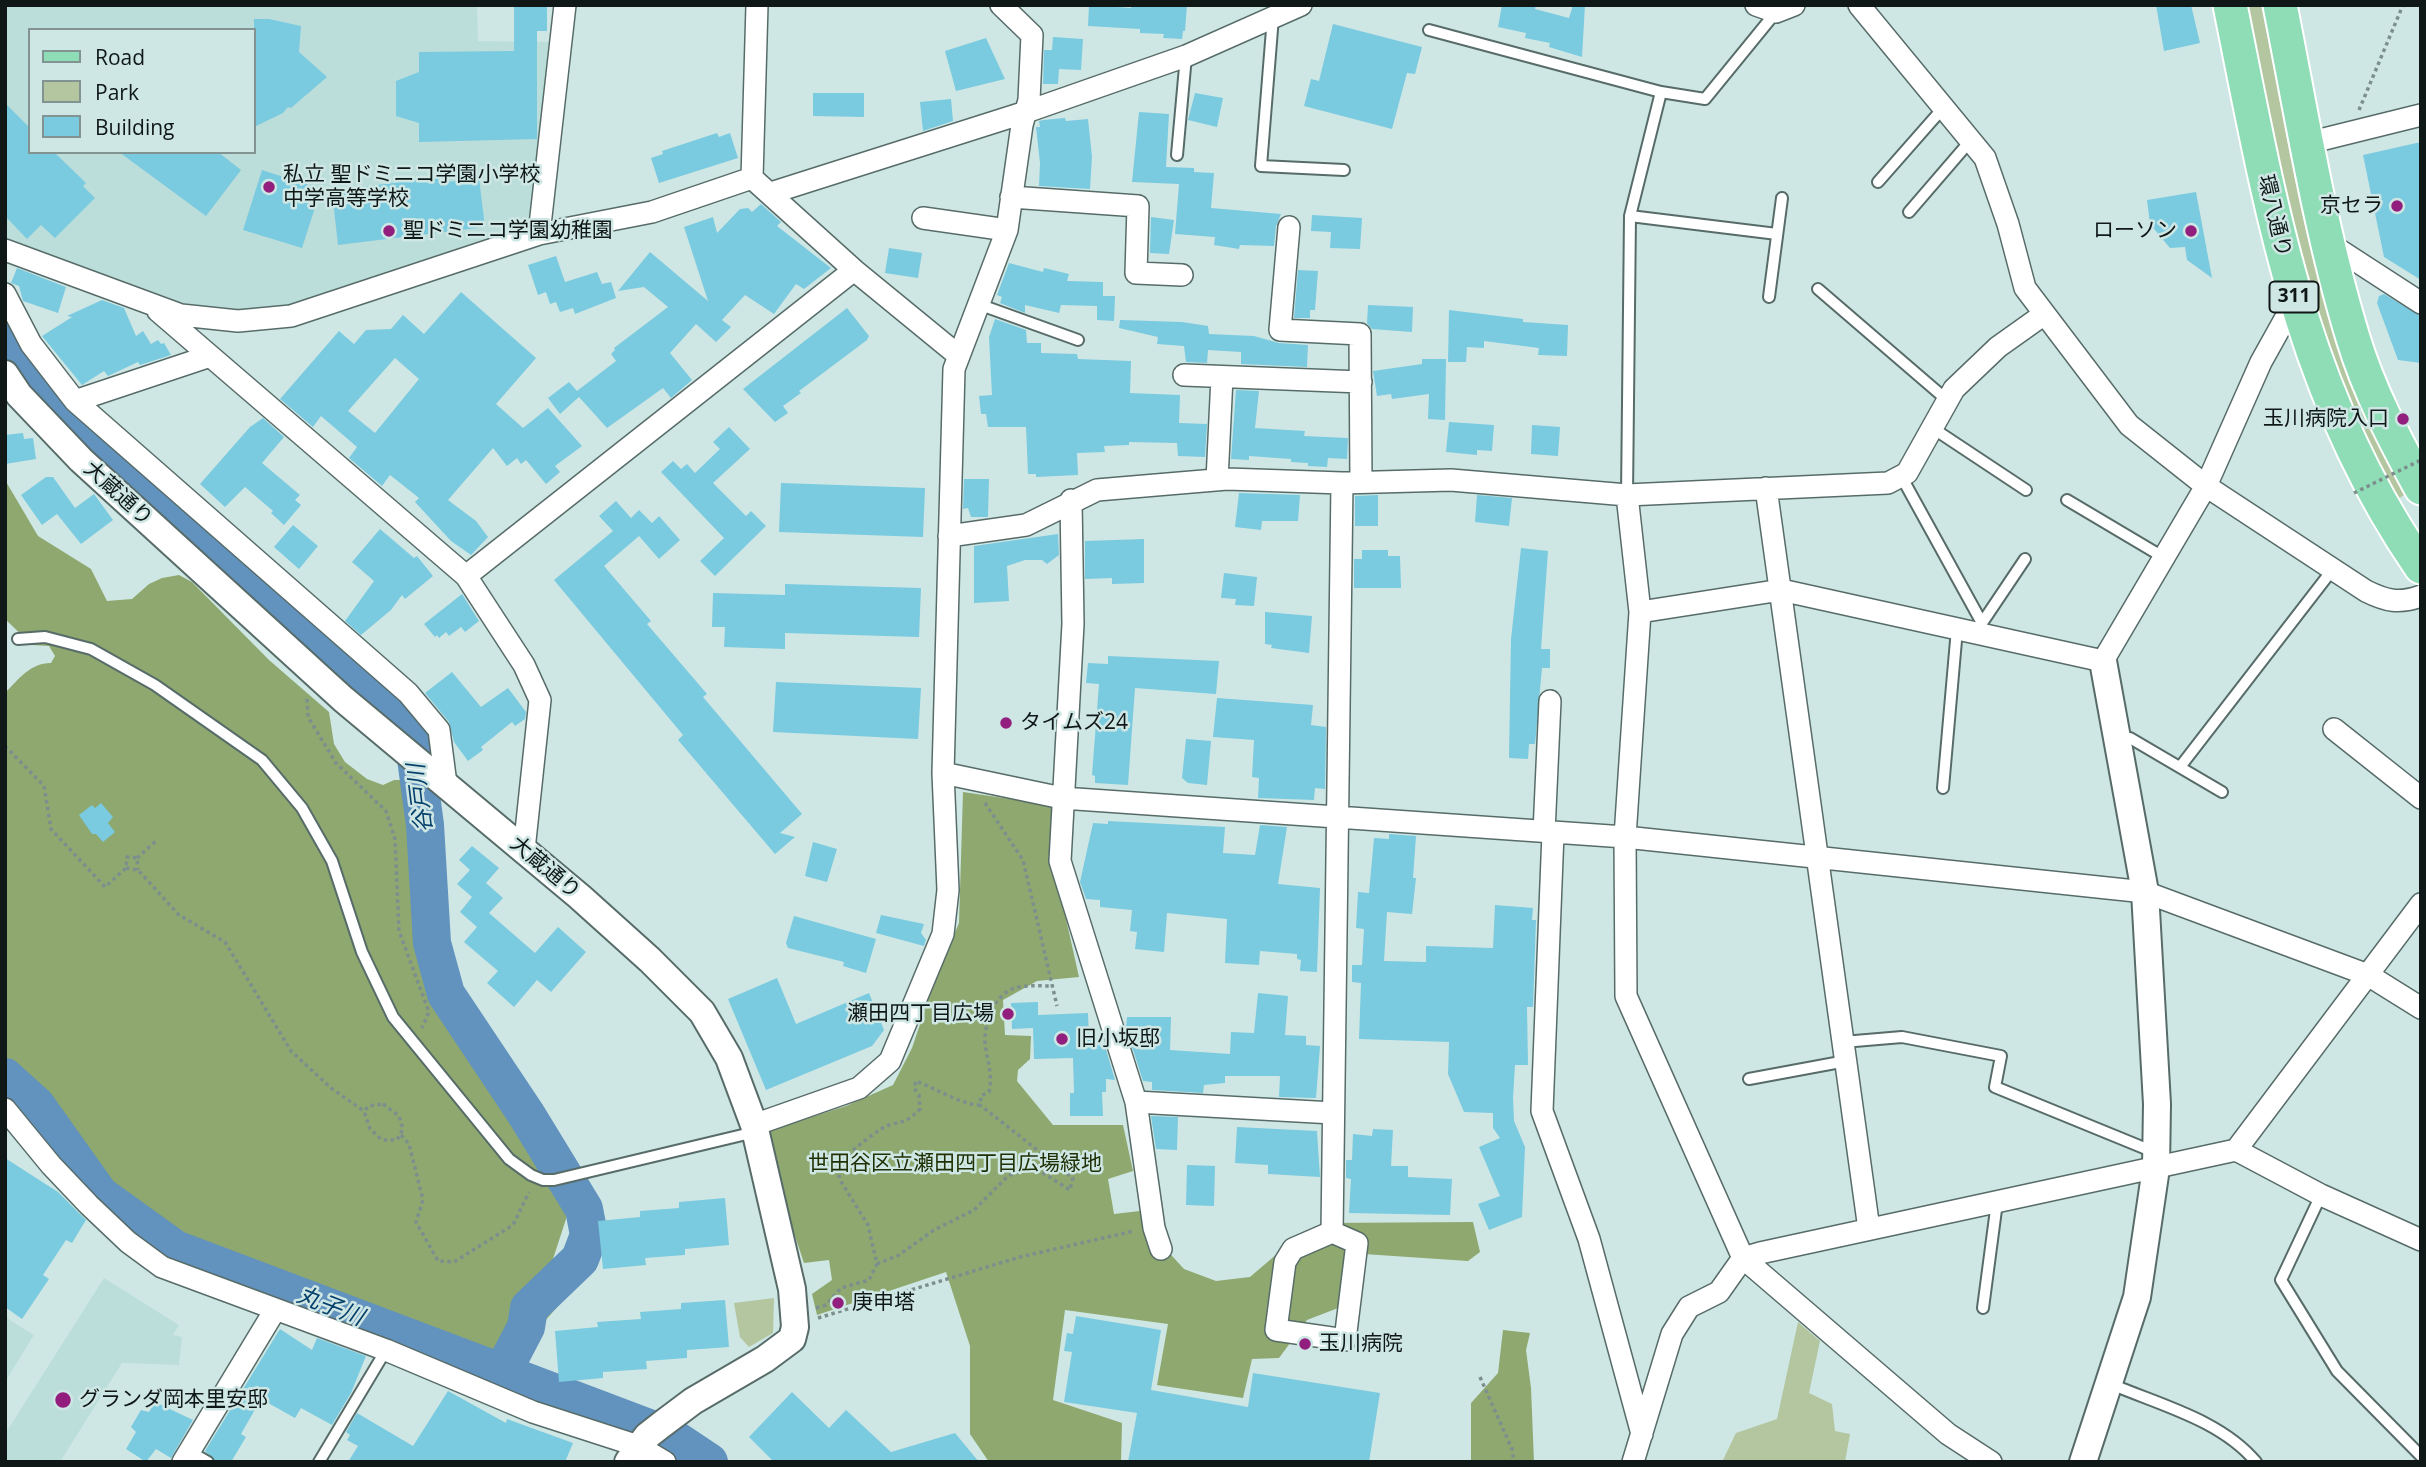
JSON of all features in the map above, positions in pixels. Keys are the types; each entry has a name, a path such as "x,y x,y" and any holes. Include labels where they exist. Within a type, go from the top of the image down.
{"main road":[{"name":"環八通り","path":"2230,5 2279,242 2295,301 2339,421 2367,479 2421,567"},
{"name":"311","path":"2280,5 2327,242 2353,340 2378,405 2421,488"}],"street":[{"path":"539,234 565,5"},
{"path":"752,178 757,5"},
{"path":"755,1128 859,1088 890,1061 943,934 948,890 943,773 954,369 1007,230 1029,100 1032,35 1001,5"},
{"path":"771,193 1026,112 1186,56 1301,5"},
{"path":"1859,5 1972,140 1993,176 2025,288 2129,425 2206,486 2383,600 2403,603 2421,596"},
{"path":"2308,144 2421,116"},
{"path":"5,250 181,315 238,321 291,316 539,234 652,212 752,178"},
{"path":"752,178 854,270 959,356"},
{"path":"1011,197 1138,206 1136,272 1182,275"},
{"path":"923,218 1007,230"},
{"path":"1289,227 1280,330 1360,334 1361,382 1352,482 1338,817 1332,1231"},
{"path":"2327,242 2421,303"},
{"path":"466,576 854,270"},
{"path":"5,294 31,344 75,401 408,693 439,730 446,783"},
{"path":"2083,1462 2111,1384 2137,1297 2157,1160 2145,892 2115,741 2103,661 2206,486 2262,362 2295,301"},
{"path":"149,303 466,576 524,665 540,700 524,850"},
{"path":"949,536 1026,525 1071,500 1097,490 1217,480 1451,480 1627,495 1888,484 1907,473 1954,389 1998,347 2043,315"},
{"path":"75,401 210,356"},
{"name":"大蔵通り","path":"5,374 19,394 81,460 343,699 524,850 650,960 702,1012 729,1058 755,1128 796,1314 792,1339 765,1359 693,1401 644,1442"},
{"path":"1184,375 1361,382"},
{"path":"1217,480 1222,377"},
{"path":"1766,488 1869,1229"},
{"path":"1627,495 1640,612 1625,837 1626,996 1743,1258 1948,1434 1991,1462"},
{"path":"1071,500 1073,624 1060,861 1136,1102 1154,1228 1161,1249"},
{"path":"1640,612 1781,590 1957,629 1982,628 2103,661"},
{"path":"1550,701 1542,1111 1590,1238 1642,1434"},
{"path":"2334,729 2421,798"},
{"path":"943,773 1062,798 1625,837 2145,892 2368,975 2421,1008"},
{"path":"2236,1150 2421,904"},
{"path":"1136,1102 1333,1113"},
{"path":"5,1109 51,1165 128,1242 162,1267 386,1350 533,1412 644,1442 666,1462"},
{"path":"1633,1462 1672,1334 1689,1307 1719,1292 1743,1258 1997,1202 2157,1160 2236,1150 2321,1195 2421,1240"},
{"path":"1332,1231 1356,1242 1345,1340 1276,1330 1285,1262 1293,1249 1332,1231"},
{"path":"193,1458 275,1310"}],"lane":[{"path":"1429,30 1661,92 1705,99 1776,7"},
{"path":"1273,17 1261,166 1344,170"},
{"path":"1177,155 1186,56"},
{"path":"1627,495 1630,216 1661,92"},
{"path":"1878,182 1944,107"},
{"path":"1909,212 1972,140"},
{"path":"1769,297 1782,198"},
{"path":"1630,216 1777,234"},
{"path":"1818,289 1947,400"},
{"path":"978,304 1078,340"},
{"path":"1931,427 2026,490"},
{"path":"1901,476 1982,628"},
{"path":"2067,500 2164,557"},
{"path":"1982,628 2025,559"},
{"path":"2180,767 2333,569"},
{"path":"1943,788 1957,629"},
{"path":"18,639 45,637 92,649 155,685 262,760 302,808 332,861 362,952 393,1017 495,1143 509,1158 537,1177 554,1180 755,1128"},
{"path":"2115,741 2130,738 2222,792"},
{"path":"1749,1079 1902,1037 2001,1056 1995,1087 2157,1160"},
{"path":"2321,1195 2281,1280 2337,1371 2421,1456"},
{"path":"1983,1308 1997,1202"},
{"path":"318,1462 386,1350"},
{"path":"2111,1384 2214,1427 2245,1448 2256,1462"}],"path":[{"path":"2344,134 2354,121 2403,5"},
{"path":"2354,494 2421,460"},
{"path":"307,696 308,717 336,763 386,811 395,839 399,931 429,1012 415,1043"},
{"path":"5,746 44,786 51,829 105,887 126,868 127,857 137,858 157,840"},
{"path":"974,779 980,797 1023,860 1057,1006"},
{"path":"137,858 138,870 179,915 225,942 291,1051 331,1088 364,1111 370,1129 382,1140 397,1140 401,1135 403,1129 399,1116 383,1104 369,1106 364,1111"},
{"path":"126,868 138,870"},
{"path":"979,1105 981,1096 989,1092 992,1078 985,1043 990,1011 1001,997 1017,987 1053,986"},
{"path":"877,1265 867,1225 840,1180 838,1166 845,1156 883,1128 908,1122 920,1109 919,1095 914,1088 916,1081 970,1105 979,1105 1073,1178 1070,1190 1040,1171 1025,1169 1008,1176 974,1210 934,1230 899,1255 877,1265 869,1279 841,1288 826,1305 811,1310 813,1320 1020,1257 1154,1228"},
{"path":"401,1135 409,1144 423,1200 416,1222 438,1261 454,1262 513,1224 537,1177"},
{"path":"1480,1377 1512,1449 1514,1462"}],"shaded area":[{"name":"私立 聖ドミニコ学園小学校 中学高等学校","path":"5,5 477,5 478,41 554,42 528,222 520,233 319,299 263,311 215,310 179,302 5,239"},
{"name":"グランダ岡本里安邸","path":"104,1278 179,1325 173,1335 182,1337 179,1365 122,1363 60,1462 5,1462 5,1434"},
{"path":"5,1317 34,1335 5,1382"}],"green space":[{"path":"2245,5 2261,5 2294,173 2323,298 2359,399 2404,495 2398,499 2367,442 2341,383 2319,322 2285,196"},
{"path":"5,480 38,536 91,569 107,601 132,599 149,584 162,578 179,575 192,582 269,660 329,712 334,744 345,762 367,779 383,785 394,780 405,780 412,786 416,804 413,903 419,934 442,1007 506,1107 510,1122 552,1191 567,1197 567,1216 552,1262 560,1292 559,1305 537,1330 518,1362 495,1373 338,1306 192,1251 133,1212 94,1170 44,1102 5,1068 5,693 25,673 37,666 51,663 55,656 49,646 32,645 5,619"},
{"name":"世田谷区立瀬田四丁目広場緑地","path":"963,792 1052,805 1053,861 1079,977 1037,981 1003,1000 1005,1035 1031,1036 1030,1059 1018,1070 1017,1081 1053,1125 1123,1125 1133,1171 1108,1179 1114,1214 1140,1211 1142,1223 1184,1269 1216,1281 1250,1277 1292,1241 1323,1223 1473,1222 1480,1252 1468,1261 1349,1253 1338,1308 1307,1320 1279,1358 1252,1359 1243,1398 1157,1385 1168,1324 1065,1310 1053,1400 1122,1423 1121,1462 989,1462 970,1434 970,1346 946,1272 817,1315 812,1294 832,1280 829,1260 804,1263 789,1218 770,1130 846,1106 893,1085 912,1048 937,974 959,923"},
{"path":"774,1298 773,1333 749,1347 740,1337 734,1303"},
{"path":"1798,1322 1820,1341 1809,1393 1832,1404 1835,1431 1850,1434 1845,1462 1722,1462 1736,1433 1777,1419"},
{"path":"1503,1330 1530,1333 1526,1350 1531,1388 1534,1462 1471,1462 1471,1403 1498,1373"}],"building":[{"path":"514,5 547,5 547,31 537,31 537,139 419,142 419,123 396,116 396,81 419,72 419,52 514,51"},
{"path":"1089,5 1131,8 1132,5 1187,5 1185,31 1182,39 1163,38 1164,34 1140,33 1140,29 1088,26"},
{"path":"1502,5 1536,5 1535,9 1569,18 1573,5 1585,5 1582,57 1549,47 1550,43 1525,38 1526,33 1498,27"},
{"path":"2156,5 2191,5 2200,43 2164,51"},
{"path":"254,19 269,19 301,26 299,52 327,77 291,108 288,107 283,113 256,126 256,28"},
{"path":"1333,24 1422,47 1415,74 1407,73 1392,129 1304,106 1311,79 1319,81"},
{"path":"1053,37 1083,39 1081,70 1059,69 1058,84 1043,84 1044,50 1052,50"},
{"path":"986,38 1005,79 956,91 945,51"},
{"path":"813,93 864,93 864,117 813,116"},
{"path":"1195,93 1223,98 1217,127 1188,120"},
{"path":"951,99 953,121 923,131 920,102"},
{"path":"5,103 28,126 28,154 56,154 86,183 83,186 95,198 55,238 41,225 27,239 5,216"},
{"path":"1139,112 1169,114 1166,167 1194,168 1194,172 1214,173 1211,208 1281,214 1276,226 1274,246 1240,245 1239,249 1214,245 1215,237 1175,234 1179,184 1132,182"},
{"path":"1065,118 1066,121 1088,119 1092,157 1090,189 1039,186 1040,163 1036,127 1040,127 1039,121"},
{"path":"717,133 719,137 730,133 738,158 659,183 651,158 663,154 662,151"},
{"name":"京セラ","path":"2421,142 2421,280 2384,257 2363,155"},
{"path":"122,154 221,154 241,170 206,216"},
{"path":"262,170 321,189 302,248 243,230"},
{"path":"438,177 439,183 479,178 485,227 338,245 332,191"},
{"path":"2196,192 2212,278 2187,260 2185,247 2170,248 2150,224 2147,200"},
{"path":"761,204 781,222 777,226 831,268 804,289 796,284 774,314 745,295 722,320 731,327 716,342 696,324 670,353 692,380 671,398 663,388 607,428 579,397 560,414 548,398 569,382 577,391 616,361 611,354 614,348 668,307 644,287 618,291 650,252 708,301 684,227 713,217 717,233 740,209 748,208 752,212"},
{"path":"1312,215 1362,218 1360,249 1330,248 1331,232 1311,231"},
{"path":"1151,217 1174,220 1169,254 1150,253"},
{"path":"889,248 922,253 918,278 885,273"},
{"path":"556,256 565,282 597,272 602,284 611,282 616,298 575,314 573,308 560,312 556,302 550,304 546,292 538,295 528,265"},
{"path":"1009,263 1043,272 1044,268 1069,274 1067,281 1103,282 1103,296 1115,296 1114,321 1097,320 1097,306 1061,305 1059,313 1025,305 1025,313 1000,303 1002,297 997,295"},
{"path":"17,268 66,287 58,313 23,301 19,286 11,283"},
{"path":"1298,270 1318,271 1315,310 1310,310 1310,318 1294,318"},
{"path":"461,292 536,358 496,404 523,428 548,408 582,446 555,466 560,472 546,484 526,460 521,464 517,458 507,466 493,448 448,500 476,521 488,537 471,555 451,541 415,502 419,498 390,475 382,486 349,458 357,447 321,416 313,427 280,399 339,331 354,344 366,330 391,329 403,315 424,334","holes":["395,358 419,379 375,433 348,411"]},
{"path":"2384,294 2421,316 2421,363 2398,360 2377,303 2379,296"},
{"path":"102,300 124,308 136,336 143,331 151,344 158,340 161,344 164,343 171,355 140,365 138,362 108,376 104,371 82,385 42,336 72,317 67,316"},
{"path":"1368,305 1413,307 1412,332 1372,329 1367,323"},
{"path":"847,308 869,336 867,340 799,391 801,393 783,406 788,413 775,422 743,389"},
{"path":"1449,310 1523,319 1523,322 1568,325 1567,356 1538,355 1539,348 1484,341 1484,348 1467,347 1466,362 1448,362"},
{"path":"995,319 1026,330 1027,343 1041,343 1041,353 1077,354 1078,359 1131,361 1130,393 1180,395 1179,423 1207,424 1205,457 1178,456 1177,443 1129,442 1129,445 1104,446 1105,452 1077,453 1078,475 1036,477 1036,474 1028,474 1026,427 988,427 986,414 981,414 979,396 992,395 989,337"},
{"path":"1120,320 1182,322 1208,326 1209,334 1254,336 1279,343 1308,345 1307,367 1241,364 1241,352 1208,350 1207,363 1186,362 1184,346 1157,344 1158,337 1119,328"},
{"path":"1422,359 1446,359 1445,420 1428,419 1429,394 1392,399 1391,394 1377,396 1373,371 1422,364"},
{"path":"1236,390 1259,391 1255,428 1305,431 1304,436 1348,438 1347,459 1328,458 1327,467 1308,466 1308,463 1291,462 1291,459 1249,456 1249,460 1231,459"},
{"path":"263,418 284,437 262,463 300,495 295,500 301,505 284,525 271,513 273,511 245,487 225,507 200,484 250,427"},
{"path":"1449,422 1494,425 1492,451 1477,450 1477,455 1446,452"},
{"path":"1532,425 1560,427 1558,456 1531,454"},
{"path":"729,427 750,449 713,483 746,516 751,511 766,526 715,576 700,561 724,538 661,472 673,461 681,469 687,464 695,473 720,449 713,442"},
{"path":"23,433 24,439 33,438 36,459 5,464 5,435"},
{"path":"46,477 53,477 75,508 94,494 113,520 81,544 57,514 42,525 21,495"},
{"path":"964,479 989,479 988,517 971,517 968,508 963,509"},
{"path":"781,483 925,488 923,537 779,532"},
{"path":"1239,493 1300,495 1298,521 1262,521 1261,530 1235,527"},
{"path":"1378,495 1378,526 1355,526 1355,496"},
{"path":"1477,495 1512,498 1509,526 1475,522"},
{"path":"616,501 631,518 639,510 652,523 659,516 680,540 659,559 639,536 604,566 651,621 647,624 707,694 703,697 802,814 780,833 795,837 775,854 678,740 683,735 554,580 613,531 599,516"},
{"path":"293,525 318,546 299,569 274,547"},
{"path":"380,529 414,558 417,556 433,576 405,599 402,595 391,610 361,635 345,621 374,581 352,562"},
{"path":"1058,534 1059,555 1047,564 1042,560 1025,560 1007,566 1009,601 974,603 974,546"},
{"path":"1144,539 1144,583 1112,584 1112,578 1085,579 1085,541"},
{"path":"1521,548 1548,551 1541,649 1550,649 1550,668 1542,668 1535,744 1529,744 1528,759 1509,758 1511,639"},
{"path":"1362,550 1388,550 1388,556 1400,556 1401,588 1354,588 1354,559 1362,559"},
{"path":"1224,573 1257,577 1254,606 1235,605 1236,599 1221,598"},
{"path":"785,584 921,588 919,637 785,633 785,649 724,647 725,627 712,627 713,593 785,595"},
{"path":"462,594 479,621 465,632 461,627 449,636 446,632 439,638 437,635 435,637 424,624"},
{"path":"1265,612 1312,616 1309,653 1271,648 1272,645 1265,644"},
{"path":"1108,656 1219,661 1216,694 1135,688 1128,785 1095,783 1095,776 1092,775 1099,684 1086,683 1088,663 1108,664"},
{"path":"452,672 481,707 508,688 526,712 525,719 515,726 512,722 468,761 454,742 449,722 425,693"},
{"path":"776,682 921,688 918,739 773,732"},
{"path":"1217,698 1313,705 1311,725 1326,727 1325,789 1315,788 1314,800 1258,798 1259,778 1252,777 1254,740 1213,737"},
{"path":"1186,739 1211,741 1207,785 1188,783 1182,778"},
{"path":"101,803 113,817 108,823 115,832 103,842 96,834 92,834 79,815 92,805 95,808"},
{"path":"1108,821 1225,827 1223,853 1255,855 1260,825 1287,827 1278,884 1320,888 1317,972 1300,971 1301,960 1297,959 1297,954 1260,951 1259,965 1225,963 1227,919 1167,913 1164,952 1135,949 1137,932 1130,931 1132,910 1100,907 1100,900 1086,899 1080,882 1093,823 1108,824"},
{"path":"1389,834 1416,836 1413,878 1416,878 1412,914 1387,912 1384,961 1426,962 1426,946 1493,948 1495,905 1533,908 1532,920 1536,920 1533,1007 1527,1007 1528,1065 1515,1065 1513,1098 1514,1121 1525,1147 1522,1217 1489,1230 1478,1204 1500,1196 1479,1147 1500,1138 1493,1128 1493,1113 1464,1112 1448,1074 1449,1042 1359,1039 1361,983 1352,982 1352,965 1362,965 1364,929 1356,928 1358,892 1369,893 1374,838 1389,839"},
{"path":"813,842 837,849 827,882 805,876"},
{"path":"472,846 499,868 486,883 503,898 489,913 535,953 558,927 586,952 551,992 537,980 514,1007 487,983 498,971 464,942 477,927 460,912 472,897 457,884 470,870 459,860"},
{"path":"881,915 924,924 921,933 926,940 924,946 876,933"},
{"path":"794,916 876,939 866,973 843,966 844,962 788,948 786,943"},
{"path":"777,978 796,1024 869,993 884,1030 872,1046 766,1090 728,999"},
{"path":"1258,993 1288,996 1285,1035 1306,1036 1306,1045 1320,1046 1316,1098 1279,1097 1280,1076 1225,1076 1225,1083 1204,1085 1203,1093 1152,1090 1152,1082 1143,1081 1126,1028 1127,1017 1171,1017 1170,1050 1230,1054 1231,1032 1254,1033"},
{"path":"1038,1002 1038,1015 1088,1013 1089,1038 1093,1037 1094,1045 1105,1046 1115,1080 1106,1079 1106,1092 1102,1092 1103,1116 1070,1116 1070,1093 1074,1093 1073,1058 1034,1059 1033,1028 1012,1029 1011,1003"},
{"path":"1151,1116 1178,1117 1177,1150 1156,1149"},
{"path":"1237,1127 1317,1131 1320,1177 1268,1174 1268,1165 1235,1163"},
{"path":"1373,1129 1393,1130 1391,1166 1408,1166 1408,1177 1452,1179 1450,1215 1349,1213 1351,1179 1346,1178 1346,1160 1352,1160 1353,1134 1372,1136"},
{"path":"5,1158 58,1192 86,1220 72,1243 66,1240 43,1275 49,1279 22,1319 5,1307"},
{"path":"1187,1165 1215,1166 1214,1206 1186,1205"},
{"path":"725,1198 729,1245 685,1249 685,1255 645,1258 646,1265 603,1269 598,1221 640,1217 640,1211 679,1208 679,1202"},
{"path":"725,1300 729,1347 687,1350 687,1358 646,1361 647,1369 603,1372 603,1378 559,1382 555,1331 598,1327 597,1322 641,1319 640,1312 681,1309 681,1303"},
{"path":"1076,1316 1161,1330 1151,1390 1248,1407 1253,1373 1380,1393 1369,1462 1128,1462 1137,1413 1064,1402 1072,1352 1064,1351 1067,1333 1073,1334"},
{"path":"280,1329 312,1350 317,1338 366,1356 351,1393 332,1425 301,1408 295,1418 261,1399 241,1434 246,1437 231,1462 216,1462 205,1451"},
{"path":"448,1391 506,1423 507,1419 573,1443 565,1462 348,1462 358,1446 347,1440 350,1435 346,1432 357,1413 413,1446"},
{"path":"792,1392 829,1428 846,1410 891,1452 955,1433 979,1462 774,1462 749,1437"},
{"path":"155,1402 193,1420 171,1458 156,1449 146,1462 126,1449 136,1432 131,1427 141,1410 149,1412"}],"waterway":[{"name":"谷戸川","path":"5,325 44,389 81,430 404,715 412,729 425,825 432,943 446,994 526,1114 584,1209 589,1235 580,1259 529,1308 526,1327 502,1373"},
{"name":"丸子川","path":"5,1077 36,1105 100,1195 175,1249 670,1436 709,1462"}],"place":[{"name":"私立 聖ドミニコ学園小学校 中学高等学校","path":"269,187"},
{"name":"京セラ","path":"2397,206"},
{"name":"聖ドミニコ学園幼稚園","path":"389,231"},
{"name":"ローソン","path":"2191,231"},
{"name":"玉川病院入口","path":"2403,419"},
{"name":"タイムズ24","path":"1006,723"},
{"name":"瀬田四丁目広場","path":"1008,1014"},
{"name":"旧小坂邸","path":"1062,1039"},
{"name":"庚申塔","path":"838,1303"},
{"name":"玉川病院","path":"1305,1344"},
{"name":"グランダ岡本里安邸","path":"63,1400"}]}
